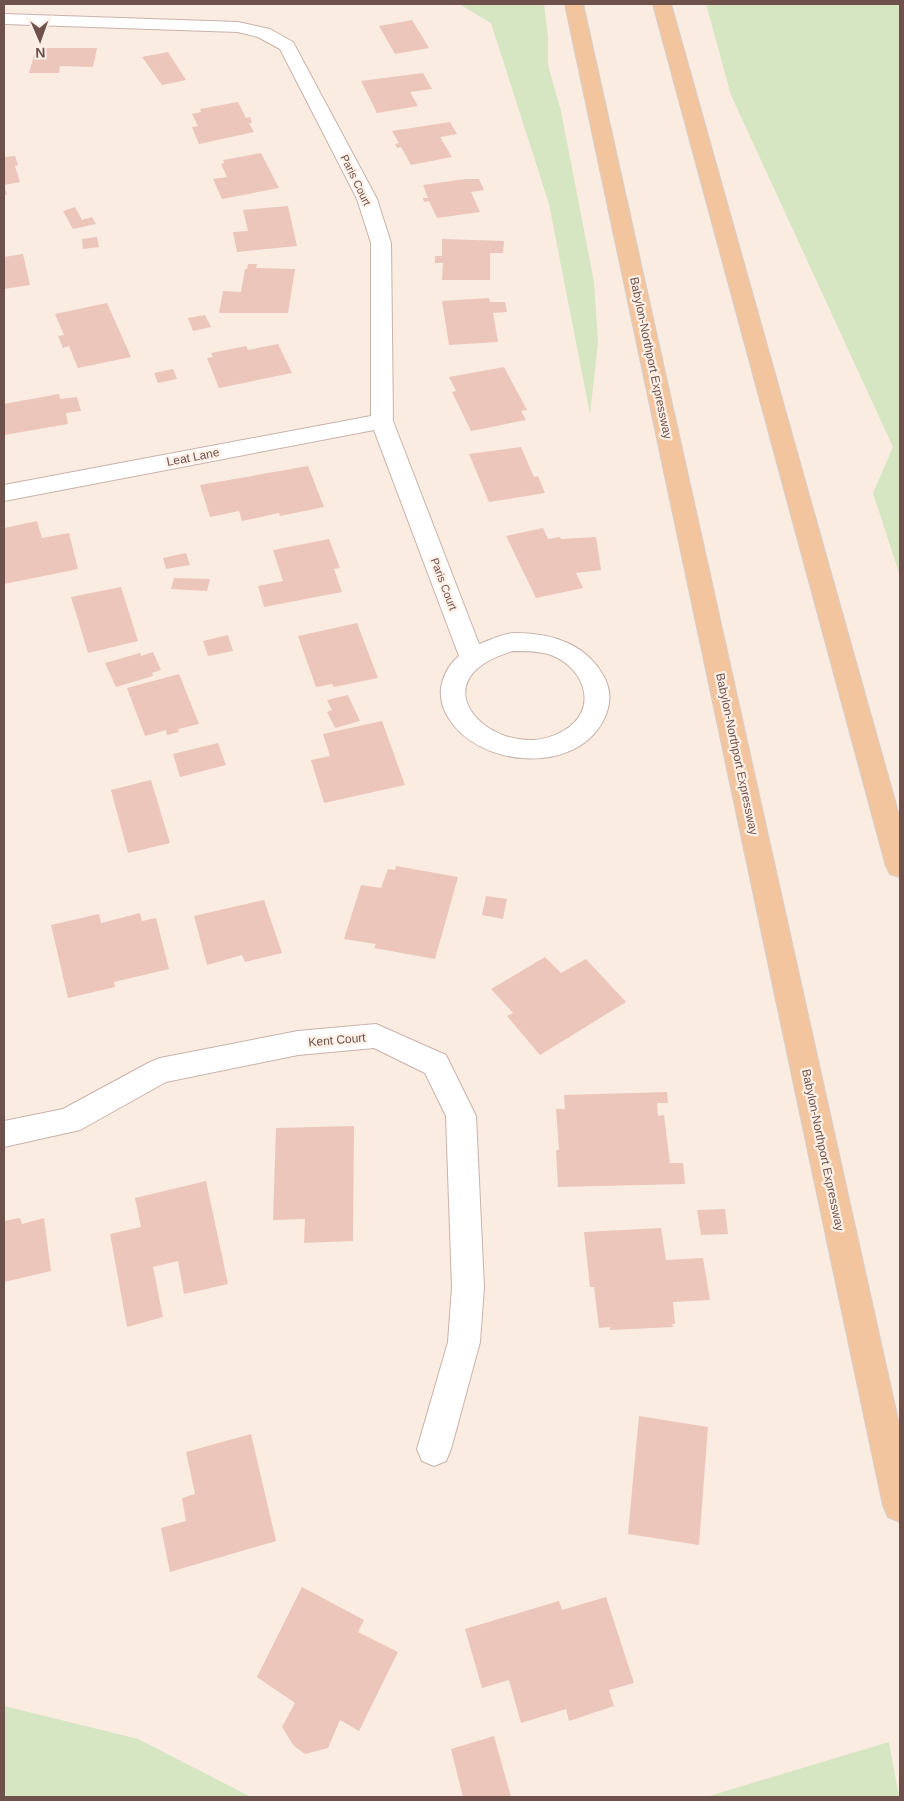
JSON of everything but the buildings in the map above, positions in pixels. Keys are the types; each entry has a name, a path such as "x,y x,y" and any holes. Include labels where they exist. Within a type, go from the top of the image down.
{"main road":[{"name":"Babylon-Northport Expressway","path":"574,4 900,1505"},
{"path":"662,4 900,866"}],"street":[{"name":"Paris Court","path":"4,19 238,27 270,35 287,46 367,198 381,244 382,421 472,658"},
{"name":"Leat Lane","path":"4,493 382,421"},
{"path":"513,642 537,643 559,649 578,659 592,673 599,690 598,708 589,724 578,733 551,746 527,749 502,746 480,737 463,723 454,706 452,689 459,672 472,658 491,648 513,642"},
{"name":"Kent Court","path":"4,1134 70,1121 160,1071 298,1043 376,1036 436,1064 461,1116 468,1287 464,1342 434,1449"}],"green space":[{"path":"459,4 544,4 548,37 548,65 561,111 594,282 598,343 590,414 549,204 491,23"},
{"path":"706,4 900,4 900,576 873,493 893,447 731,95"},
{"path":"4,1706 138,1739 251,1797 4,1797"},
{"path":"889,1742 899,1797 706,1797"}]}
